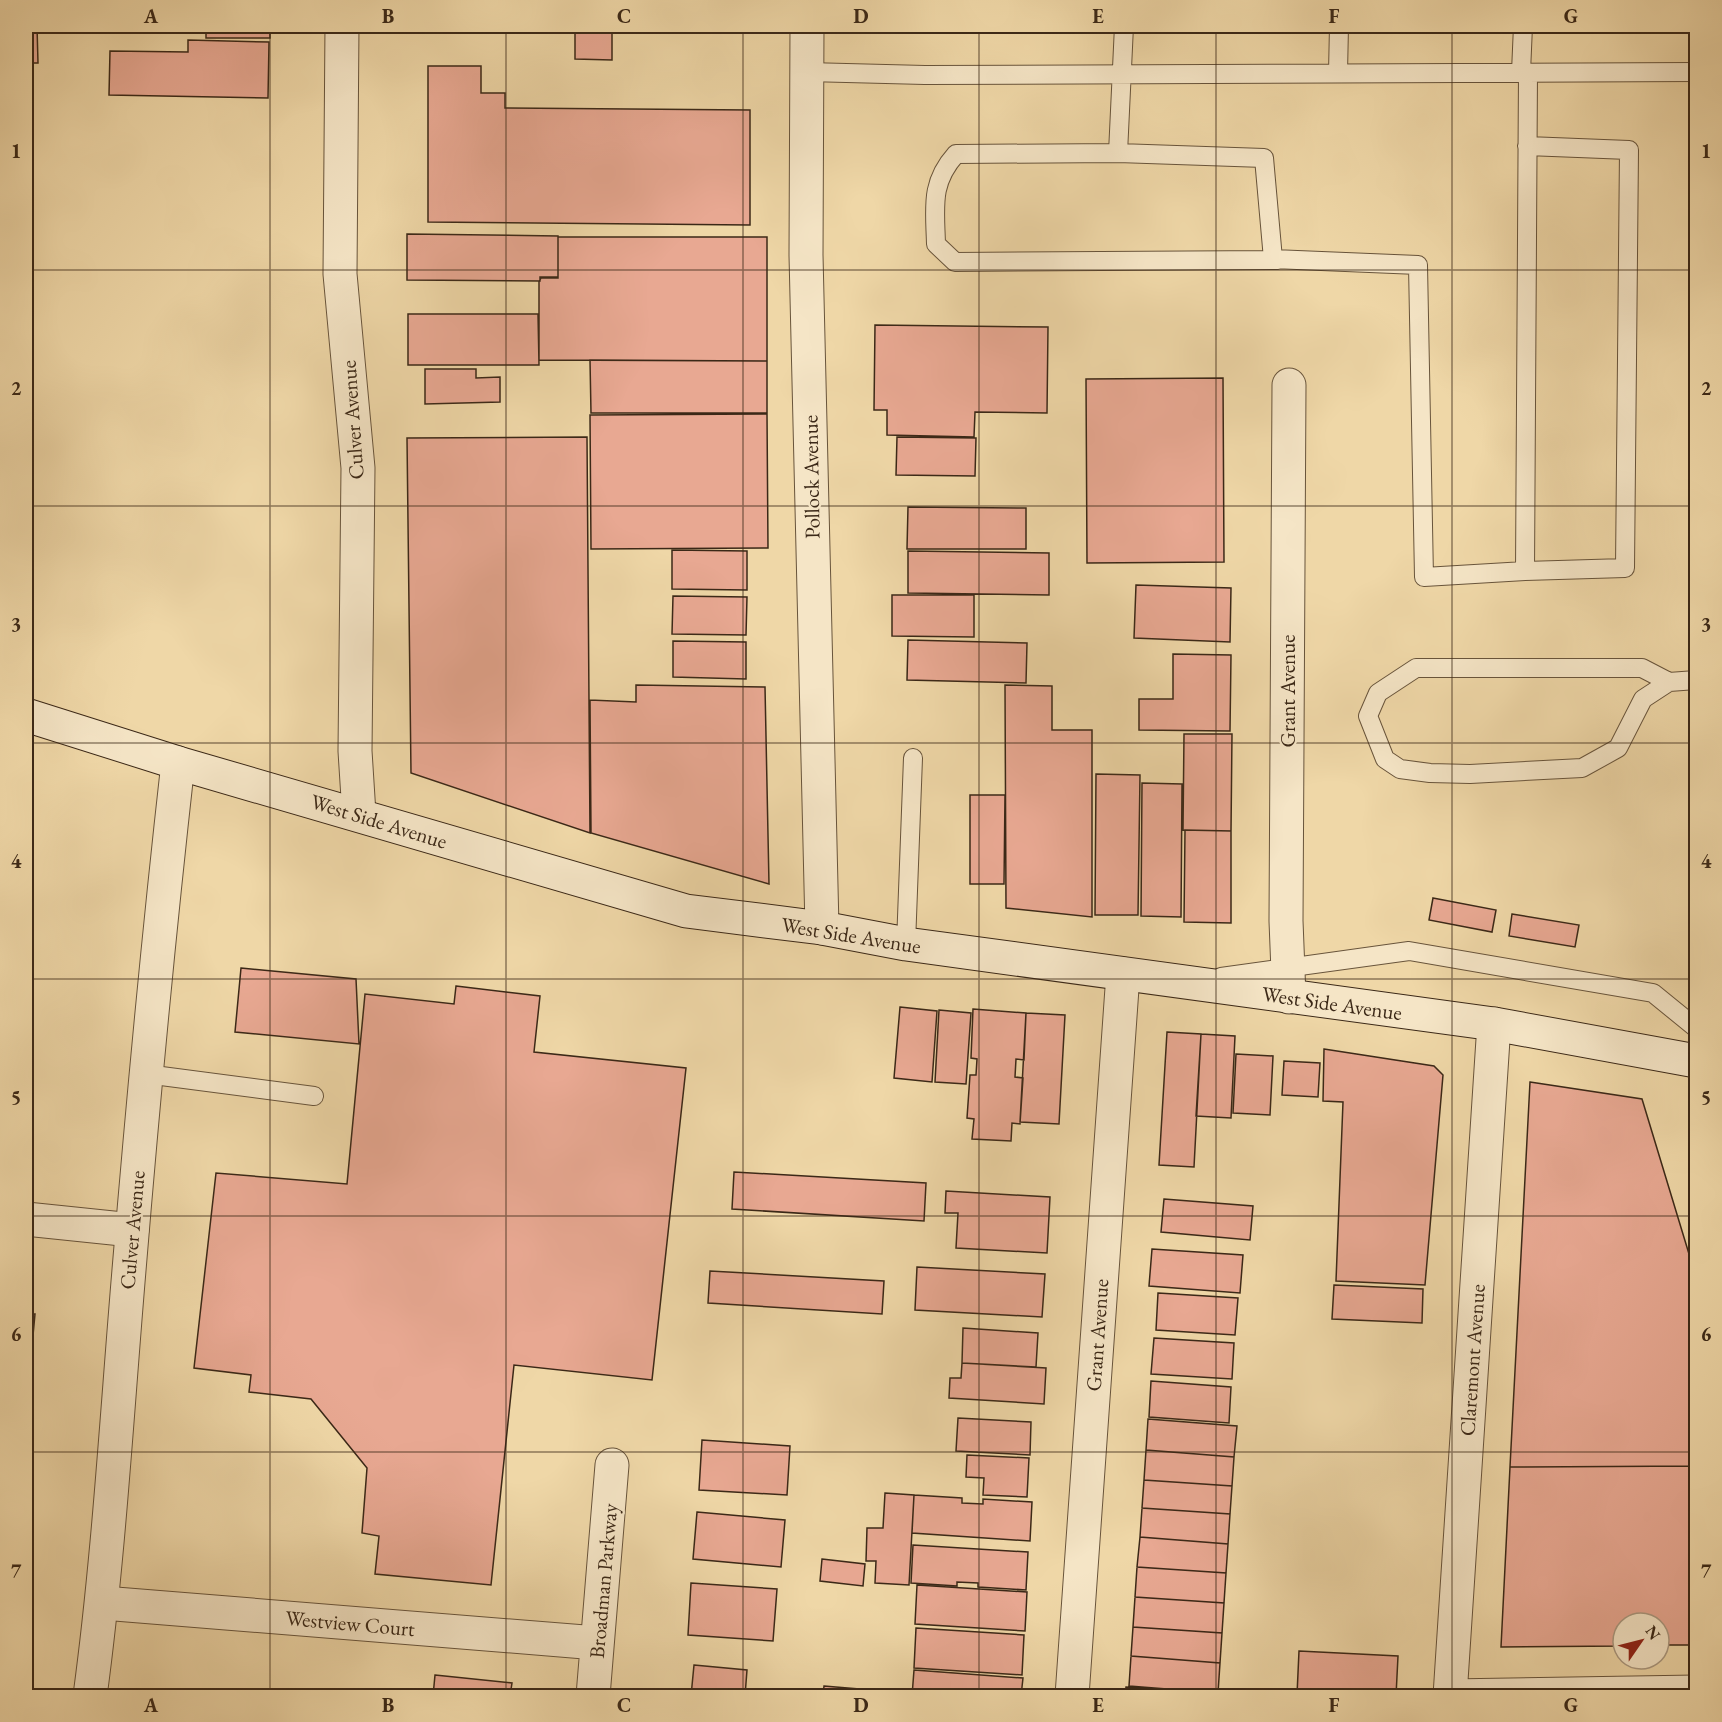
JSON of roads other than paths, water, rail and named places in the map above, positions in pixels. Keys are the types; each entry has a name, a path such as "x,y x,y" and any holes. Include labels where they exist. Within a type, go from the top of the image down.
{"street":[{"name":"Culver Avenue","path":"342,26 340,274 358,468 355,750 359,814"},
{"name":"Pollock Avenue","path":"807,26 806,255 822,928"},
{"name":"Grant Avenue","path":"1288,982 1286,909 1289,385"},
{"name":"West Side Avenue","path":"26,715 178,763 359,814 413,833 686,911 822,928 906,945 1182,982 1288,982 1494,1024 1696,1061"},
{"name":"Culver Avenue","path":"90,1696 103,1602 132,1230 178,763"},
{"name":"Grant Avenue","path":"1072,1696 1123,974"},
{"name":"Claremont Avenue","path":"1450,1696 1494,1024"},
{"path":"26,1219 132,1230"},
{"name":"Broadman Parkway","path":"593,1696 612,1465"},
{"name":"Westview Court","path":"103,1602 597,1643"},
{"path":"1450,1696 1634,1695 1696,1692"}],"lane":[{"path":"1118,153 1124,26"},
{"path":"1338,73 1339,26"},
{"path":"1523,26 1527,146 1525,571"},
{"path":"807,72 1120,74 1696,72"},
{"path":"1278,260 1273,259 1264,158 1118,153 956,154 941,171 934,204 936,244 956,262 1278,260 1418,265 1424,577 1625,568 1629,150 1527,146"},
{"path":"1669,682 1642,668 1416,668 1378,693 1368,716 1385,759 1400,769 1430,773 1470,774 1582,768 1618,748 1643,699 1669,682 1696,680"},
{"path":"906,945 913,758"},
{"path":"1288,982 1409,951 1653,993 1696,1028"},
{"path":"146,1074 314,1096"}]}
